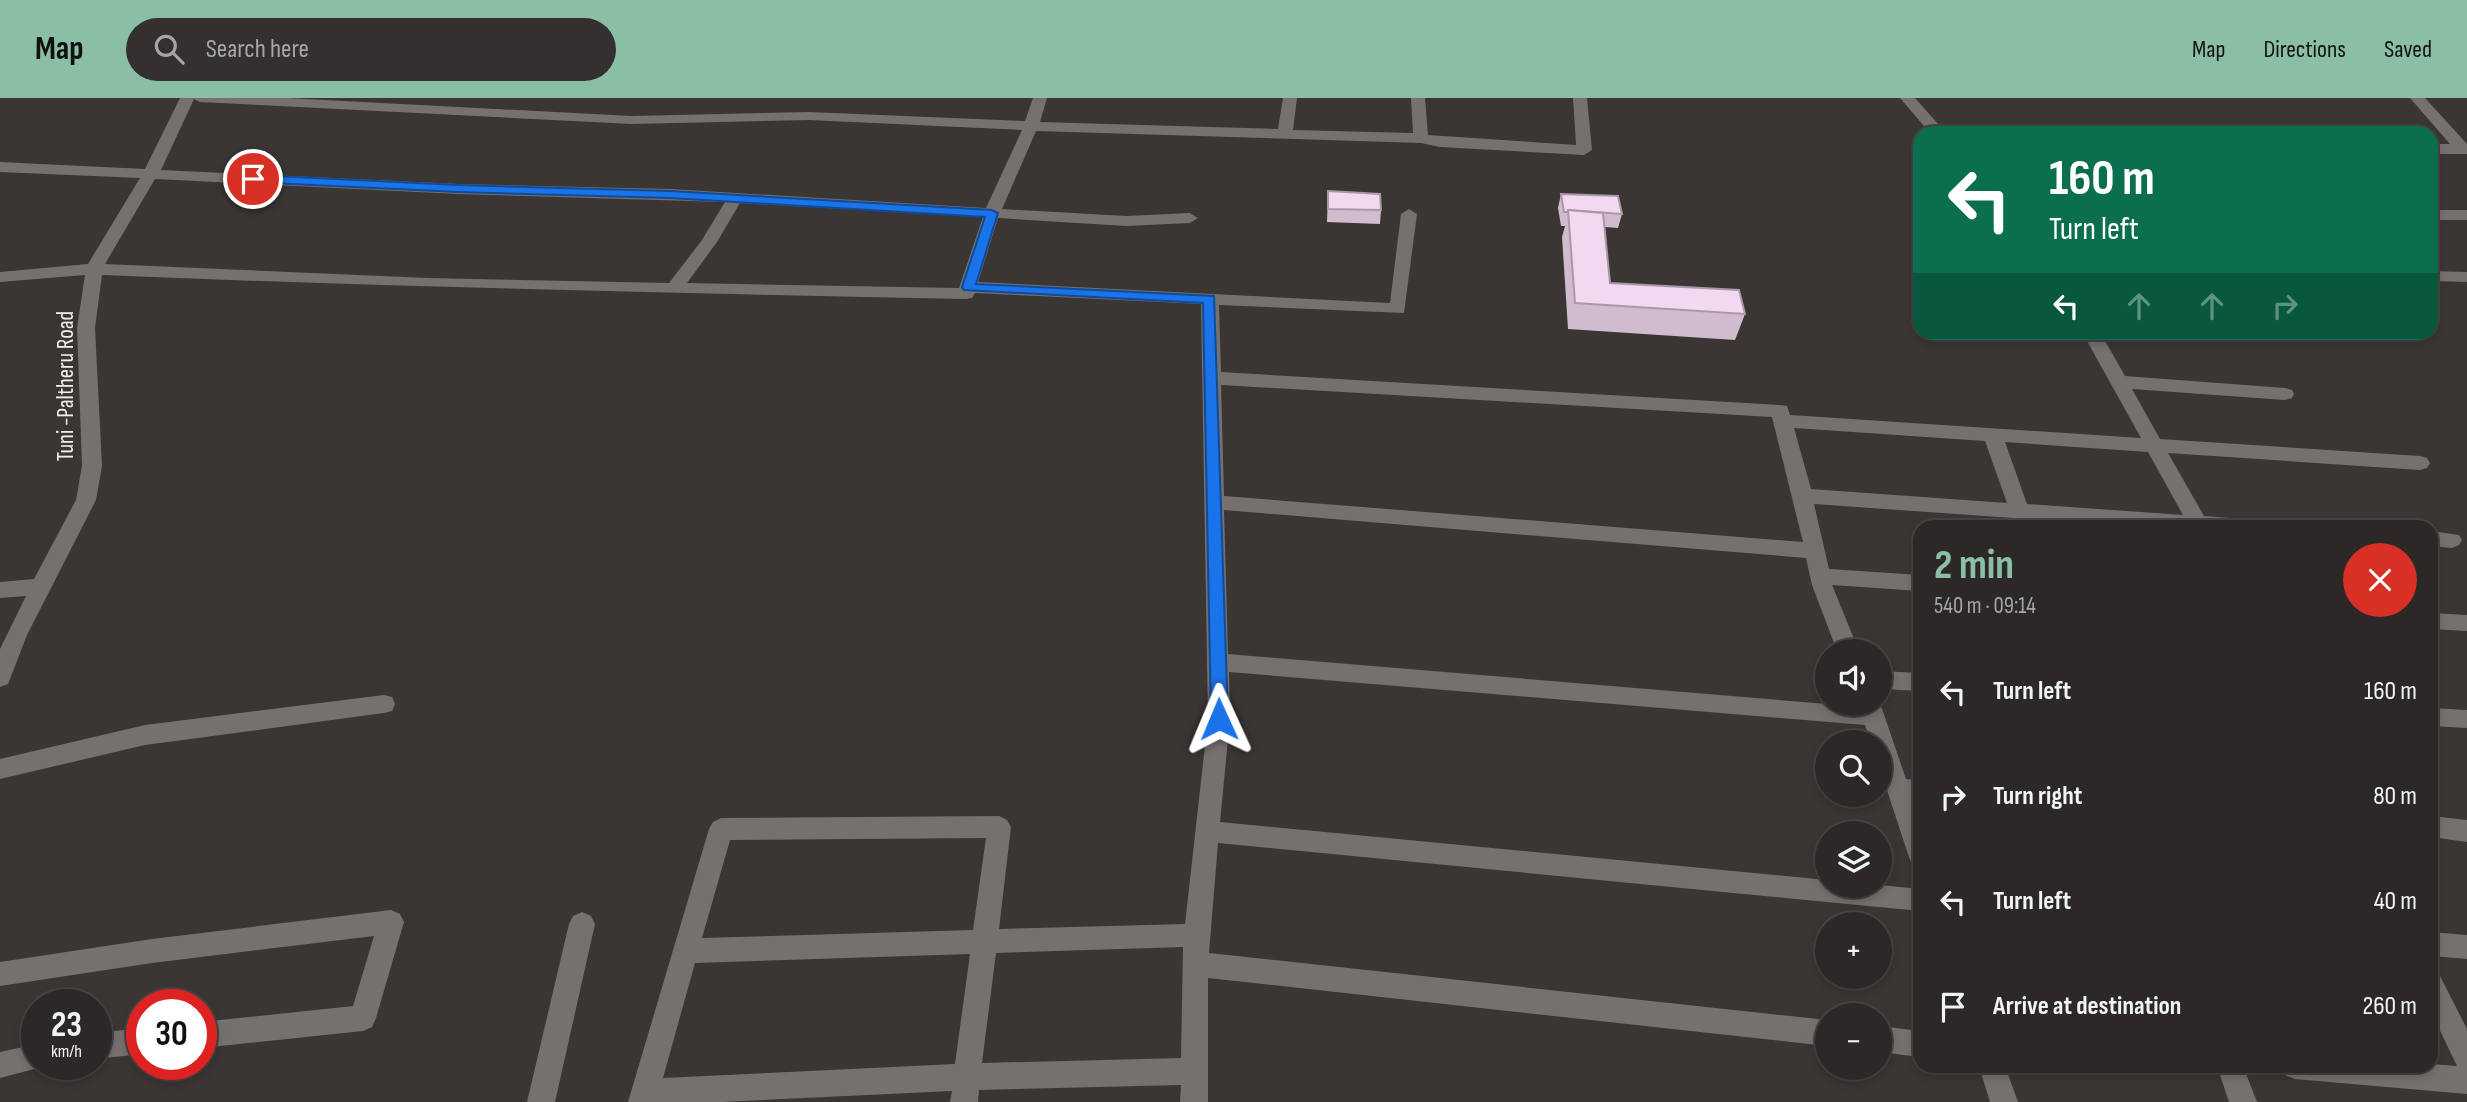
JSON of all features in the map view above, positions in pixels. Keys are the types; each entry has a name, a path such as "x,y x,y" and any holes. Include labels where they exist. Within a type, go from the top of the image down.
{"street":[{"name":"Tuni -Paltheru Road","path":"0,678 16,635 86,500 92,466 86,328 94,270 150,174 187,98"},
{"path":"200,98 632,120 809,116 1421,138 1440,142 1584,150 1580,98"},
{"path":"0,277 94,270 673,289 966,294 992,213 1041,98"},
{"path":"1285,135 1290,98"},
{"path":"1418,98 1421,138"},
{"path":"1907,98 1932,126"},
{"path":"2417,98 2464,149"},
{"path":"2438,149 2464,149"},
{"path":"0,167 735,198 1126,221 1190,218"},
{"path":"673,289 709,242 735,198"},
{"path":"968,287 1398,309 1409,214"},
{"path":"2438,215 2467,215"},
{"path":"2438,276 2467,276"},
{"path":"1194,1102 1196,935 1219,719 1210,299"},
{"path":"2096,340 2157,445 2196,520"},
{"path":"1210,378 1780,411 1803,496 1820,576 1844,639"},
{"path":"2120,382 2285,394"},
{"path":"1783,421 2420,463"},
{"path":"1992,434 2023,519"},
{"path":"1803,496 2052,520"},
{"path":"1214,502 1815,551"},
{"path":"2438,539 2452,540"},
{"path":"1820,576 1913,583"},
{"path":"0,590 41,587"},
{"path":"2438,622 2467,624"},
{"path":"1218,662 1815,706"},
{"path":"1892,681 1913,682"},
{"path":"0,769 145,735 384,704"},
{"path":"1874,716 1909,790 1913,813"},
{"path":"2438,717 2467,719"},
{"path":"965,1089 999,827 721,829 643,1097 965,1089 1193,1071"},
{"path":"2438,828 2467,831"},
{"path":"1207,831 1913,899"},
{"path":"0,974 152,951 391,922 363,1018 217,1033"},
{"path":"541,1102 582,924"},
{"path":"684,951 983,944 1196,935"},
{"path":"2438,945 2467,947"},
{"path":"1195,964 1815,1032"},
{"path":"2438,999 2467,1057"},
{"path":"1892,1040 1913,1043"},
{"path":"0,1065 21,1060"},
{"path":"1994,1073 2004,1102"},
{"path":"2233,1073 2244,1102"},
{"path":"2381,1073 2467,1080"}],"building":[{"path":"1328,191 1380,194 1381,210 1328,209"},
{"path":"1561,194 1618,196 1622,214 1568,210 1564,212"},
{"path":"1568,210 1603,213 1610,283 1739,290 1745,314 1575,303"}],"route":[{"path":"253,179 458,189 670,194 992,213 968,287 1210,299 1219,719"}]}
